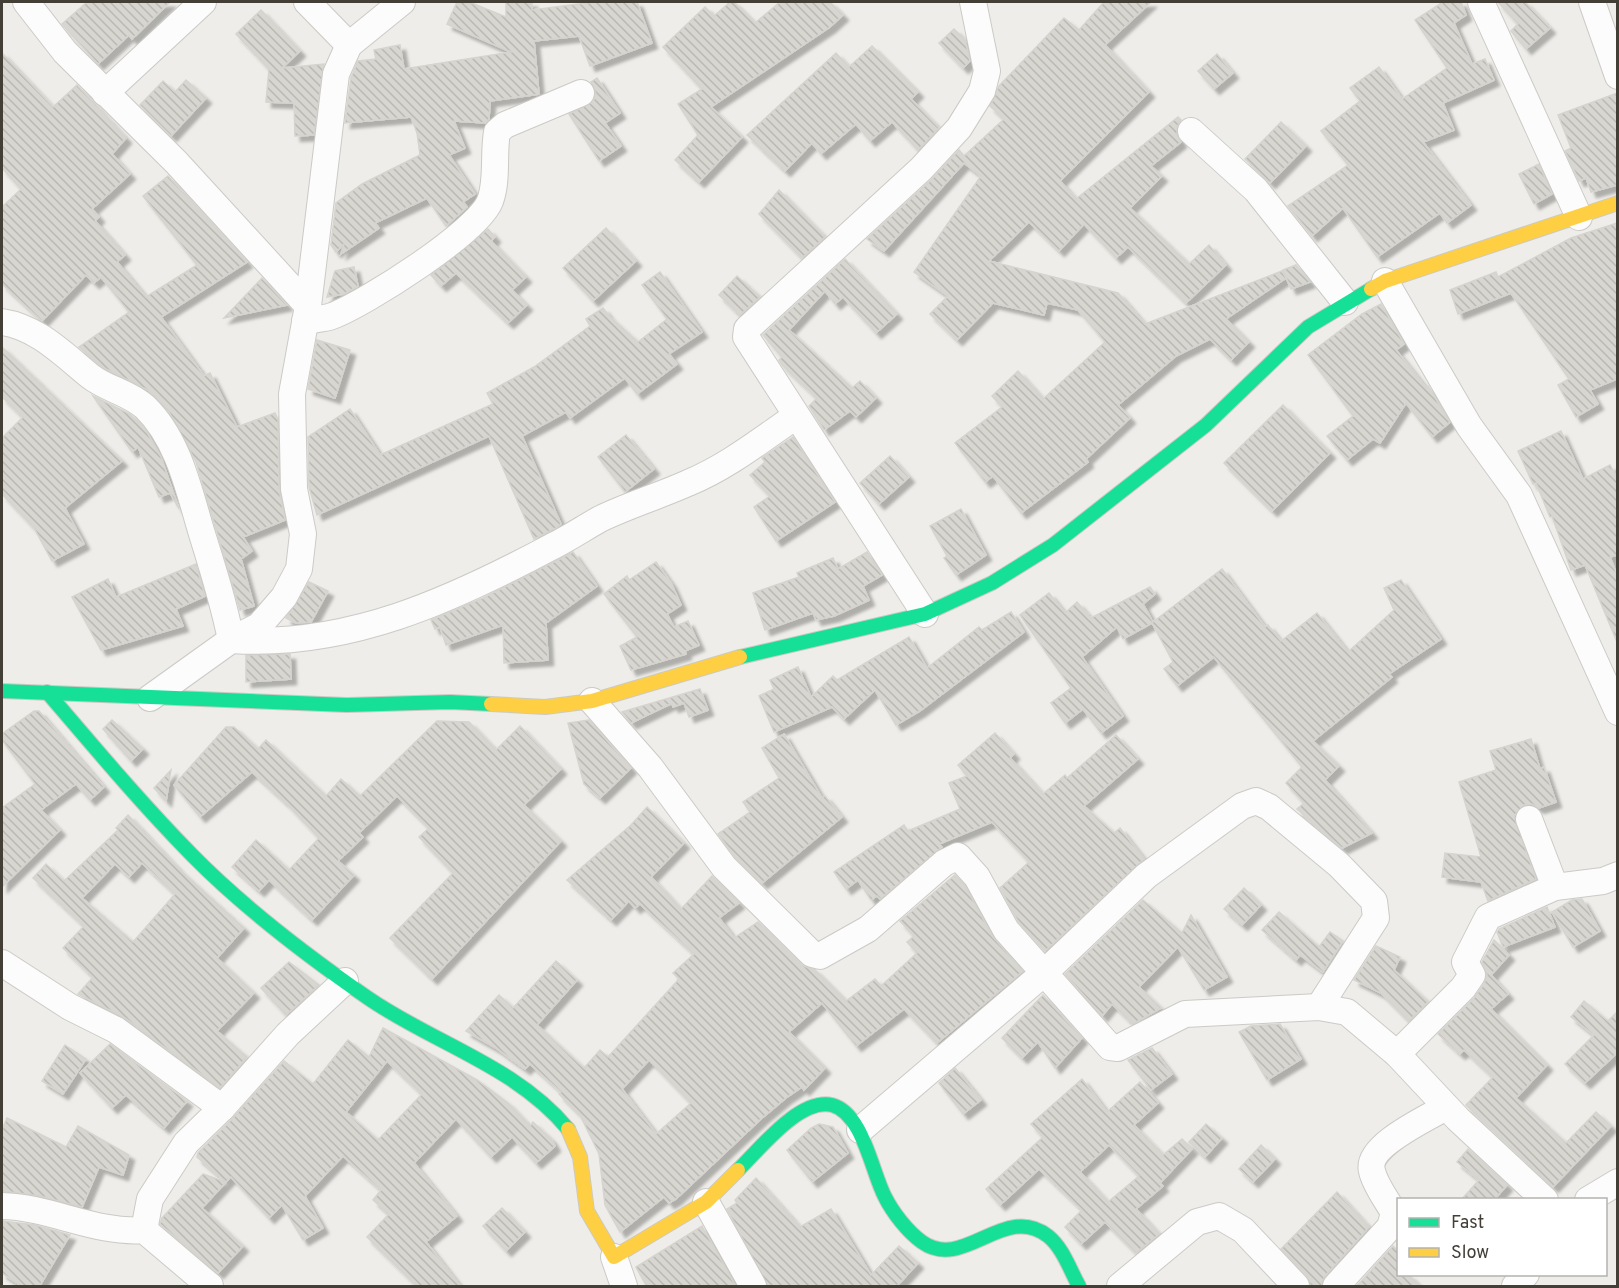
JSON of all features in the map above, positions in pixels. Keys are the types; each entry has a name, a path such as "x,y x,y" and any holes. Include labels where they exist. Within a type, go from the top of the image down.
{"main road":[{"path":"2,691 347,705 450,702 545,707 592,701 738,658 925,614 992,583 1053,545 1206,425 1308,327 1345,302 1385,281 1617,203"},
{"path":"47,692 137,797 193,856 249,908 369,999 487,1065 544,1106 567,1128 580,1157 587,1211 603,1242 614,1257 706,1202 794,1115 809,1106 825,1104 849,1116 860,1130 882,1193 901,1221 924,1246 939,1253 956,1251 1001,1227 1018,1225 1033,1228 1047,1236 1058,1248 1079,1287"}],"street":[{"path":"26,2 65,52 176,162 307,314 330,317 357,304 400,278 472,225 483,214 491,199 498,132 505,125 581,93"},
{"path":"105,93 203,2"},
{"path":"307,2 349,45"},
{"path":"150,698 231,640 259,627 284,597 299,569 303,534 294,489 292,394 307,314 336,74 349,45 402,2"},
{"path":"925,614 746,337 747,329 921,170 959,128 982,91 987,71 973,2"},
{"path":"1481,2 1579,217"},
{"path":"1592,2 1617,76"},
{"path":"1191,131 1256,190 1345,302"},
{"path":"1385,281 1469,426 1519,495 1617,712"},
{"path":"2,322 15,324 36,334 96,381 123,391 138,402 160,425 178,455 226,612 231,640"},
{"path":"231,640 266,642 319,637 386,622 434,604 553,546 599,520 644,499 688,484 723,466 796,416"},
{"path":"592,701 651,767 724,867 812,954 820,956 868,929 944,863 958,856 977,877 1006,930 1110,1047 1118,1048 1185,1014 1319,1007 1347,1012 1397,1054 1446,1107 1543,1198"},
{"path":"860,1130 1044,973 1146,876 1242,806 1256,801 1269,807 1339,865 1374,901 1376,918 1319,1007"},
{"path":"1529,819 1556,887"},
{"path":"1397,1054 1463,988 1472,975 1465,962 1488,917 1556,887 1603,881 1617,875"},
{"path":"2,963 70,1007 116,1030 222,1108"},
{"path":"144,1230 150,1199 186,1143 222,1108 288,1034 345,981"},
{"path":"1336,1287 1390,1227 1394,1212 1372,1171 1372,1161 1389,1140 1446,1107"},
{"path":"1591,1198 1617,1182"},
{"path":"706,1202 753,1287"},
{"path":"2,1206 43,1210 123,1232 144,1230 210,1287"},
{"path":"1120,1287 1197,1222 1219,1216 1243,1230 1296,1287"},
{"path":"614,1257 624,1287"}],"building":[{"path":"87,2 170,2 132,39 129,35 98,64 62,24"},
{"path":"457,2 469,2 506,17 506,2 532,2 532,10 594,2 637,2 652,43 590,66 579,36 534,41 539,94 490,101 489,119 486,123 454,121 465,148 449,155 475,194 463,202 467,207 446,226 427,198 375,223 379,228 341,254 344,244 336,252 331,245 336,203 362,184 420,155 417,133 411,117 345,123 351,78 358,61 376,59 374,50 400,45 404,69 511,52 447,24"},
{"path":"730,2 734,2 755,23 780,2 830,2 843,15 830,27 711,107 742,137 699,182 675,160 698,135 678,104 702,89 663,47 705,7 714,16"},
{"path":"1104,2 1151,2 1105,45 1149,92 1060,181 1076,199 1178,117 1181,120 1177,127 1177,135 1181,142 1151,166 1162,176 1130,208 1189,264 1209,245 1226,265 1186,303 1128,247 1116,258 1084,224 1059,251 1029,222 989,261 1118,293 1145,324 1282,271 1286,278 1226,319 1249,342 1231,360 1210,339 1176,356 1118,405 1130,418 1086,459 1088,462 1021,513 993,476 985,482 955,443 1002,407 992,396 1018,371 1043,399 1105,342 1078,310 1047,303 1044,315 993,303 957,340 930,314 948,296 914,272 981,176 964,163 884,251 867,239 931,180 959,150 964,156 1004,119 990,106 999,86 1064,18 1079,30"},
{"path":"1443,2 1461,2 1466,15 1454,23 1472,64 1485,59 1494,80 1443,103 1454,130 1423,142 1471,205 1447,223 1440,213 1377,257 1343,208 1312,236 1288,206 1348,165 1321,131 1360,101 1350,88 1379,67 1402,99 1447,68 1415,20"},
{"path":"1498,2 1525,2 1550,28 1526,49 1511,31 1518,24"},
{"path":"261,10 300,51 282,68 324,64 314,135 295,136 294,103 266,102 269,69 236,34"},
{"path":"954,29 965,40 970,61 963,68 939,43"},
{"path":"872,46 918,92 911,99 939,128 918,150 892,122 870,141 856,124 821,154 812,143 785,171 747,135 836,53 849,67"},
{"path":"2,53 53,107 77,85 126,138 112,154 130,174 92,209 99,217 95,221 125,255 117,262 146,297 197,265 143,196 168,176 247,262 161,317 204,376 210,373 237,427 275,413 278,420 279,489 285,520 243,537 252,551 241,559 254,606 240,610 196,462 169,412 148,390 104,368 79,347 129,312 101,277 94,283 86,275 42,321 2,284 2,207 21,189 2,168"},
{"path":"1217,54 1233,73 1214,89 1198,71"},
{"path":"597,78 620,113 605,123 621,146 599,161 569,114 593,102 596,94 591,82"},
{"path":"186,80 206,98 171,136 140,105 163,81 175,92"},
{"path":"1617,93 1617,185 1591,192 1586,178 1579,181 1565,151 1571,148 1558,115"},
{"path":"1281,122 1306,146 1270,183 1245,159"},
{"path":"1539,164 1552,194 1534,204 1519,174"},
{"path":"779,190 825,237 802,258 759,214"},
{"path":"1617,223 1617,379 1590,390 1598,404 1576,417 1558,385 1569,379 1511,293 1458,314 1450,290 1496,272 1498,277 1571,238"},
{"path":"606,228 636,261 593,301 563,268"},
{"path":"488,229 495,237 491,241 526,277 512,290 527,305 508,323 456,273 441,286 431,275"},
{"path":"845,259 897,314 876,333 843,297 835,304 825,291 789,330 852,388 860,381 876,398 856,417 850,411 824,430 809,406 817,398 782,365 779,360 782,357 763,335"},
{"path":"1296,265 1310,282 1291,289 1283,270"},
{"path":"354,267 358,286 344,294 327,297 335,271"},
{"path":"660,272 702,332 669,354 677,364 637,394 625,378 570,418 566,412 522,436 561,524 556,528 534,539 489,436 317,515 309,487 308,437 350,409 380,455 493,404 487,393 534,367 590,326 586,319 603,308 638,342 667,319 642,285"},
{"path":"737,276 760,297 740,315 719,295"},
{"path":"262,278 287,305 224,318"},
{"path":"1381,304 1404,344 1396,350 1426,388 1428,386 1450,422 1432,437 1406,403 1380,443 1373,439 1347,460 1327,436 1353,416 1308,355 1362,314"},
{"path":"317,340 350,350 335,398 308,389"},
{"path":"2,347 122,461 65,508 84,544 52,561 34,528 2,494 2,438 23,417 2,397"},
{"path":"93,396 130,414 145,429 161,457 179,509 170,493 159,497 138,447 132,452"},
{"path":"1283,405 1330,453 1272,511 1224,463"},
{"path":"1561,431 1583,479 1610,465 1617,478 1617,555 1610,557 1617,575 1617,642 1585,565 1571,570 1552,516 1550,517 1536,483 1533,484 1518,451"},
{"path":"626,435 654,469 625,492 598,457"},
{"path":"793,437 835,502 776,541 754,507 770,496 750,475 765,462 762,458"},
{"path":"890,456 909,477 879,504 860,483"},
{"path":"961,509 986,555 956,575 944,558 947,556 930,526"},
{"path":"573,552 597,586 546,623 548,660 504,663 503,625 446,645 440,627 435,629 431,620 483,598"},
{"path":"867,552 882,575 863,586 869,600 834,616 816,620 813,613 765,630 753,593 799,577 797,573 833,558 838,569"},
{"path":"656,562 671,583 681,605 667,614 674,627 688,621 699,645 685,651 686,654 631,670 620,646 637,637 604,594 627,576 629,580"},
{"path":"196,564 205,596 176,609 183,626 101,650 72,597 108,579 116,597"},
{"path":"1222,569 1265,627 1268,625 1281,641 1317,613 1348,652 1394,610 1384,588 1401,580 1441,639 1389,674 1392,677 1313,741 1339,766 1325,780 1372,833 1342,848 1297,809 1304,803 1286,783 1302,767 1214,657 1177,686 1164,669 1173,662 1152,623 1123,639 1117,627 1082,657 1123,716 1101,733 1083,709 1065,723 1051,703 1071,688 1020,615 1049,593 1065,613 1077,602 1091,618 1150,587 1155,594 1143,604 1153,622"},
{"path":"309,582 328,591 311,622 296,623 286,618"},
{"path":"1011,612 1024,632 920,711 896,725 875,690 844,719 832,707 774,732 759,696 774,689 770,680 798,667 811,697 833,676 837,680 909,637 927,668 979,627 982,630"},
{"path":"290,654 291,679 246,682 246,655"},
{"path":"700,689 708,710 689,717 684,703 673,707 672,703 631,723 622,712"},
{"path":"34,711 39,711 104,787 90,800 76,784 41,810 60,830 2,887 2,808 35,784 2,740 2,734"},
{"path":"112,720 143,749 131,761 103,729"},
{"path":"589,720 631,768 600,798 584,784 568,723"},
{"path":"437,721 469,722 496,750 520,726 561,769 524,805 561,841 432,979 390,938 453,873 419,837 429,828 397,796 359,833 363,837 338,861 354,875 312,920 269,880 259,891 232,867 256,840 289,870 319,838 288,805 252,772 200,817 174,785 226,727 234,727 258,749 266,740 326,796 341,779 360,796"},
{"path":"995,733 1014,754 1010,758 1043,794 1065,775 1067,778 1116,735 1138,759 1084,806 1114,833 1120,828 1144,859 1045,951 1018,921 1000,888 1029,862 992,822 939,844 942,847 880,899 877,896 871,900 858,880 846,889 834,872 904,825 908,831 960,809 949,783 967,776 958,765"},
{"path":"784,734 822,798 825,796 842,817 762,883 735,857 718,834 750,812 743,802 779,778 762,748"},
{"path":"1531,739 1540,769 1544,767 1556,802 1539,808 1532,804 1524,805 1514,816 1536,879 1488,901 1481,882 1442,877 1445,853 1481,857 1459,782 1496,770 1490,751"},
{"path":"171,770 166,801 154,788"},
{"path":"647,807 684,843 651,877 681,909 712,876 739,903 719,918 734,938 758,922 801,965 815,970 846,1001 875,979 881,986 917,953 907,942 914,936 900,921 955,875 965,886 993,937 1023,971 937,1043 904,1009 856,1046 822,1003 789,1032 825,1068 804,1090 802,1087 761,1119 676,1199 669,1203 664,1197 620,1232 605,1205 599,1154 580,1115 559,1094 561,1092 530,1064 525,1069 496,1048 466,1031 499,995 513,1008 556,961 577,980 537,1025 584,1068 600,1050 608,1057 679,979 673,973 694,954 640,904 635,908 629,901 611,920 567,880 631,825","holes":["649,1060 691,1103 656,1134 622,1089"]},
{"path":"128,815 180,870 244,928 217,958 254,993 217,1031 247,1057 220,1088 125,1018 78,994 93,977 63,948 84,926 33,878 46,864 64,881 118,830 116,828","holes":["142,863 175,894 133,942 82,898 115,864 129,877"]},
{"path":"1244,888 1261,905 1242,925 1224,909"},
{"path":"1582,899 1600,931 1573,947 1552,912 1572,900"},
{"path":"1143,900 1182,933 1191,915 1227,977 1204,990 1178,947 1139,987 1161,1008 1133,1024 1112,1004 1102,1016 1065,974"},
{"path":"1547,907 1555,927 1503,947 1497,932 1499,929"},
{"path":"1279,912 1319,947 1330,932 1343,941 1323,972 1300,955 1296,960 1262,930"},
{"path":"1494,940 1509,955 1491,975 1508,994 1491,1009 1547,1065 1516,1098 1566,1143 1596,1112 1611,1126 1553,1187 1466,1105 1493,1077 1464,1050 1460,1054 1438,1034 1474,998 1484,984 1487,975 1482,962"},
{"path":"1376,946 1400,957 1394,970 1428,1002 1409,1021 1381,993 1354,980"},
{"path":"289,962 319,985 286,1015 261,988"},
{"path":"1043,995 1082,1038 1055,1068 1038,1042 1022,1058 1002,1038"},
{"path":"1584,1001 1608,1021 1617,1012 1617,1053 1585,1083 1565,1064 1594,1035 1571,1017"},
{"path":"1280,1024 1301,1059 1267,1080 1239,1032 1251,1026"},
{"path":"383,1028 477,1080 508,1103 530,1126 533,1122 555,1146 536,1163 512,1137 491,1157 456,1119 414,1163 457,1216 426,1242 461,1287 418,1287 367,1237 389,1214 373,1200 381,1190 343,1156 305,1196 323,1228 303,1240 282,1205 269,1218 231,1177 226,1182 197,1157 198,1153 284,1061 313,1084 348,1040 369,1057","holes":["387,1061 422,1094 378,1140 346,1112"]},
{"path":"110,1044 187,1101 164,1128 126,1095 112,1108 80,1073"},
{"path":"65,1045 86,1059 63,1094 42,1081"},
{"path":"1152,1048 1172,1074 1151,1090 1128,1060"},
{"path":"955,1068 981,1100 963,1114 939,1083"},
{"path":"1082,1079 1107,1112 1140,1082 1158,1103 1134,1125 1163,1155 1182,1139 1192,1149 1160,1183 1163,1186 1136,1209 1159,1234 1136,1253 1105,1222 1081,1244 1065,1227 1082,1210 1039,1169 1000,1205 986,1189 1043,1137 1031,1124","holes":["1109,1145 1139,1176 1108,1202 1080,1172"]},
{"path":"7,1118 66,1147 78,1126 129,1155 123,1175 99,1167 82,1207 40,1196 2,1191 2,1130"},
{"path":"819,1124 833,1127 848,1153 812,1182 787,1150 811,1128"},
{"path":"1206,1124 1222,1138 1205,1157 1189,1142"},
{"path":"1261,1145 1275,1159 1253,1182 1239,1169"},
{"path":"1468,1149 1507,1185 1496,1198 1463,1198 1479,1180 1457,1162"},
{"path":"203,1174 226,1182 202,1208 243,1246 218,1273 160,1224 162,1218"},
{"path":"756,1178 800,1227 831,1209 871,1275 899,1246 918,1263 896,1287 768,1287 727,1209 737,1203 735,1200"},
{"path":"1337,1192 1369,1227 1325,1276 1321,1287 1311,1287 1307,1276 1281,1249"},
{"path":"502,1208 525,1232 506,1251 483,1226"},
{"path":"2,1221 35,1225 70,1235 39,1287 23,1287 2,1273"},
{"path":"702,1226 736,1287 647,1287 636,1267"},
{"path":"1393,1246 1397,1250 1397,1276 1410,1276 1421,1287 1356,1287"}],"traffic: fast":[{"path":"740,657 925,614 992,583 1053,545 1206,425 1308,327 1371,289"},
{"path":"2,691 347,705 450,702 491,704"},
{"path":"47,692 173,835 212,875 254,912 368,998 524,1088 568,1129"},
{"path":"738,1170 769,1138 794,1117 806,1109 819,1105 832,1105 843,1110 852,1119 888,1203 906,1228 922,1242 938,1249 953,1249 1000,1231 1016,1227 1032,1228 1048,1236 1058,1247 1079,1286"}],"traffic: slow":[{"path":"1371,289 1385,281 1618,203"},
{"path":"491,704 545,707 592,701 740,657"},
{"path":"568,1129 580,1157 587,1211 614,1257 706,1202 738,1170"}]}
